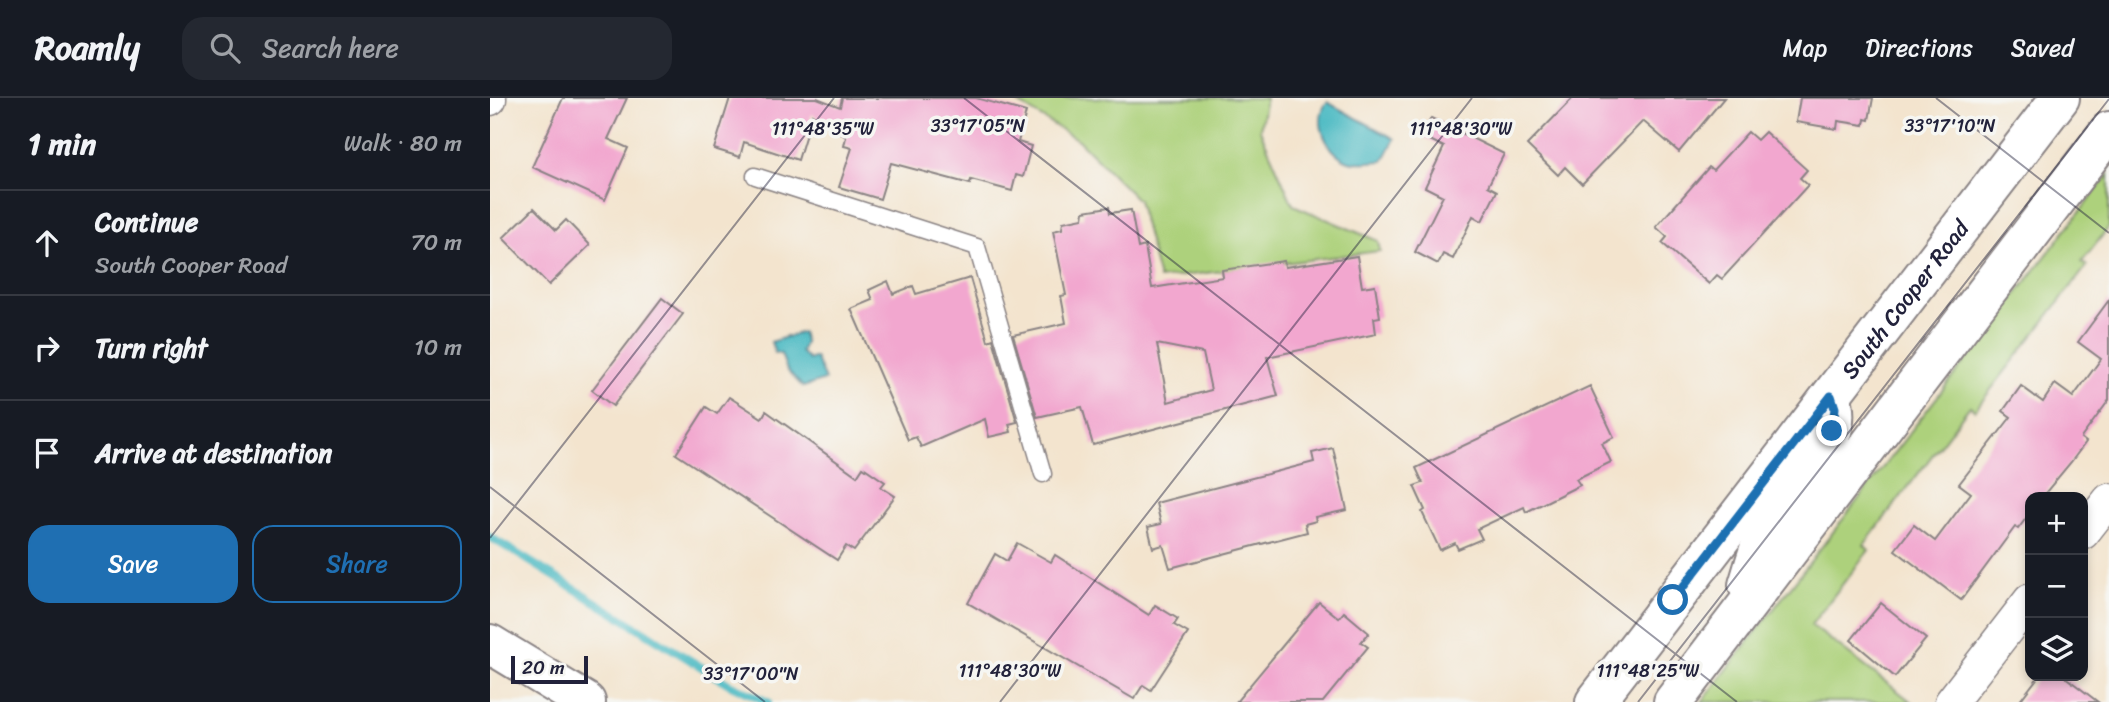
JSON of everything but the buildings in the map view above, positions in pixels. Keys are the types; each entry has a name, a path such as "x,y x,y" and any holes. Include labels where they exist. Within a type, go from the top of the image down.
{"main road":[{"name":"South Cooper Road","path":"1595,702 2060,98"},
{"path":"1673,702 2109,131"},
{"path":"1734,623 1768,528 1825,449 1832,431 1835,408 1831,396"},
{"path":"490,644 586,702"}],"street":[{"path":"2088,527 2109,500"},
{"path":"1951,702 2025,606"}],"lane":[{"path":"755,176 976,247 1042,474"}],"green space":[{"path":"1010,98 1266,98 1260,130 1293,205 1378,241 1380,251 1159,279 1138,200 1078,140"},
{"path":"2109,174 2109,227 2082,262 2087,266 1975,410 1970,406 1864,545 1869,550 1811,625 1912,702 1702,702"}],"water":[{"path":"1327,102 1395,139 1383,161 1353,162 1334,151 1324,136 1322,127 1321,119"},
{"path":"802,332 805,343 801,352 809,360 815,357 825,380 803,387 787,370 781,354 775,353 771,342"}],"waterway":[{"path":"490,537 729,684 768,702"}],"route":[{"path":"1673,600 1831,396 1835,408 1832,431"}]}
